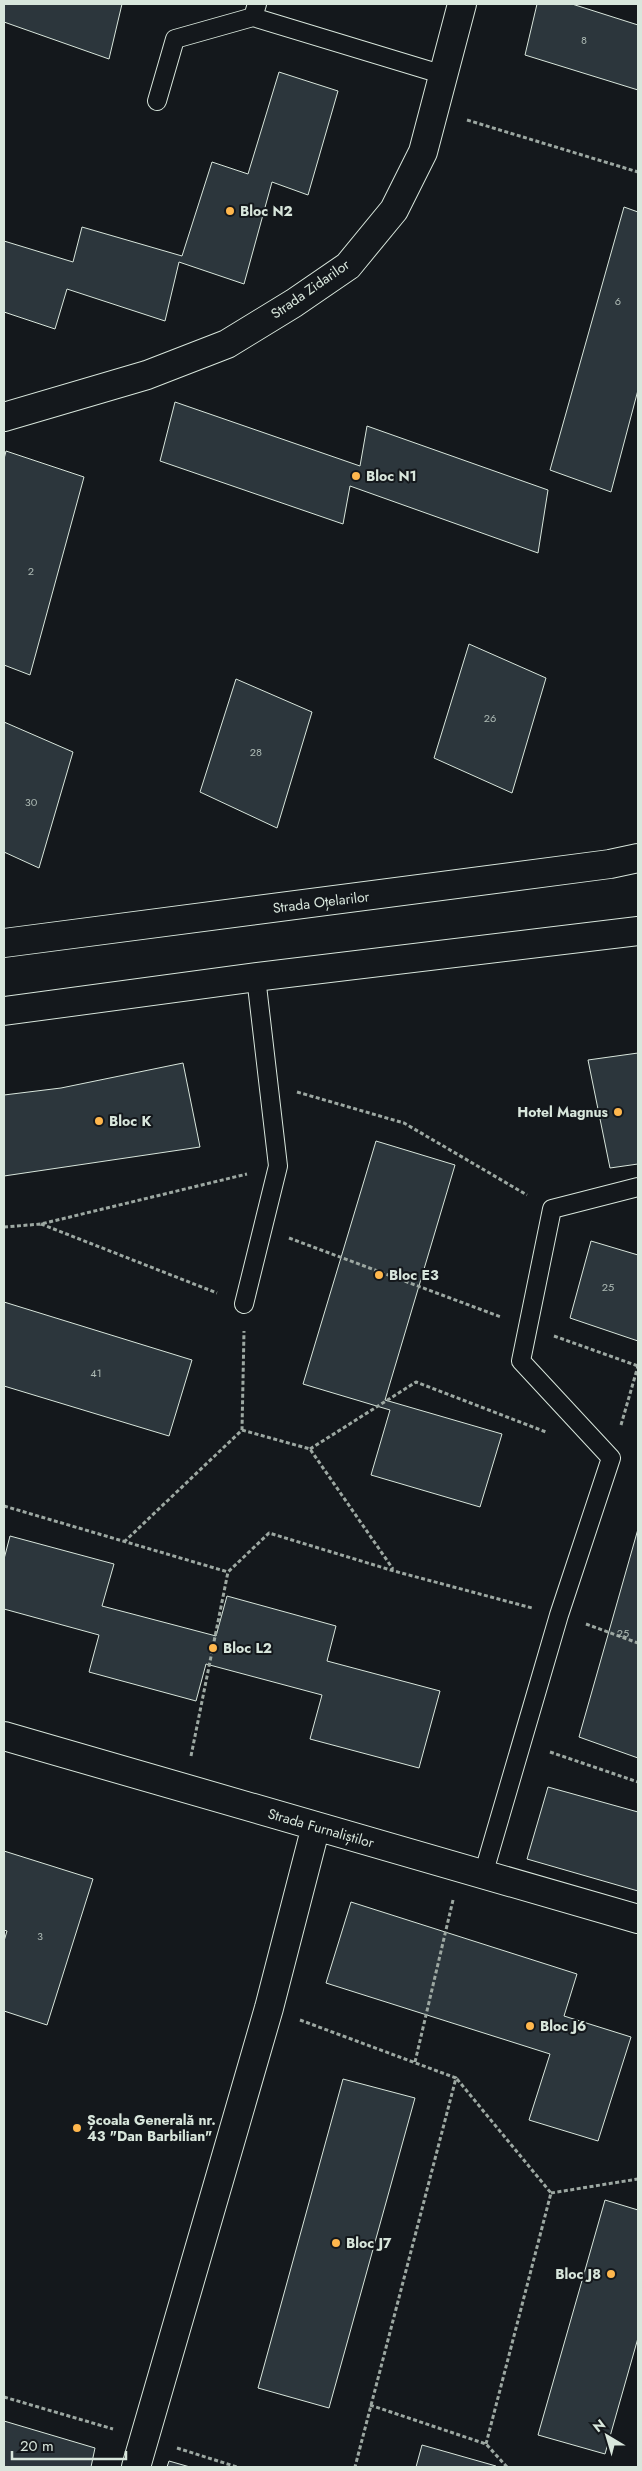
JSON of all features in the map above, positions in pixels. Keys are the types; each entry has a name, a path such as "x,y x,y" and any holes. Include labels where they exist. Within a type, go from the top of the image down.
{"street":[{"name":"Strada Zidarilor","path":"4,417 147,375 227,344 294,303 348,266 394,210 423,152 462,4"},
{"name":"Strada Oțelarilor","path":"4,943 610,864 638,858"},
{"path":"4,1011 256,977 638,931"},
{"name":"Strada Furnaliștilor","path":"4,1736 638,1918"},
{"path":"136,2467 269,2008 316,1826"}],"lane":[{"path":"158,101 175,39 255,10 444,75"},
{"path":"244,1304 278,1166 266,1083 256,977"},
{"path":"471,1871 521,1742 559,1615 611,1458 521,1361 552,1209 638,1187"}],"path":[{"path":"435,110 638,172"},
{"path":"266,1083 404,1123 552,1209"},
{"path":"4,1227 41,1224 278,1166"},
{"path":"41,1224 244,1304 242,1430 124,1542"},
{"path":"263,1228 638,1366 611,1458"},
{"path":"310,1449 416,1382 555,1436"},
{"path":"242,1430 310,1449 394,1570"},
{"path":"4,1506 228,1572"},
{"path":"184,1789 228,1572 269,1533 394,1570 559,1615 638,1643"},
{"path":"521,1742 638,1782"},
{"path":"415,2062 471,1871"},
{"path":"269,2008 456,2078 551,2193"},
{"path":"355,2467 456,2078"},
{"path":"551,2193 638,2179"},
{"path":"486,2444 551,2193"},
{"path":"370,2405 486,2444 507,2467"}],"building":[{"path":"4,4 122,4 109,59 4,22"},
{"path":"537,4 572,4 638,25 638,90 525,55"},
{"name":"Bloc N2","path":"279,72 338,91 308,195 272,182 244,284 179,262 165,321 67,289 55,329 4,312 4,241 73,262 82,227 182,256 212,162 248,174"},
{"path":"624,207 638,212 638,390 611,492 550,470"},
{"name":"Bloc N1","path":"175,402 360,466 367,426 548,490 538,553 350,486 343,524 160,461"},
{"path":"6,451 84,477 30,675 4,665 4,459"},
{"path":"469,644 546,678 512,793 434,758"},
{"path":"236,679 312,712 277,828 200,792"},
{"path":"4,722 73,752 39,868 4,852"},
{"name":"Hotel Magnus","path":"638,1053 638,1164 610,1168 588,1060"},
{"name":"Bloc K","path":"183,1063 200,1147 4,1176 4,1095 61,1088"},
{"name":"Bloc E3","path":"376,1141 455,1165 385,1400 502,1434 480,1507 371,1475 390,1410 303,1384"},
{"path":"591,1241 638,1255 638,1341 570,1318"},
{"path":"4,1302 192,1360 169,1436 4,1386"},
{"path":"638,1529 638,1758 579,1737"},
{"name":"Bloc L2","path":"10,1536 114,1564 102,1606 216,1636 227,1596 336,1626 327,1661 440,1691 419,1768 310,1739 322,1695 206,1664 196,1701 89,1672 99,1635 4,1609 4,1559"},
{"path":"548,1787 638,1812 638,1891 527,1859"},
{"path":"4,1851 93,1879 47,2025 4,2011 4,1941 7,1931 4,1930"},
{"name":"Bloc J6","path":"351,1902 577,1974 564,2016 631,2037 598,2141 529,2120 550,2054 326,1983"},
{"name":"Bloc J7","path":"343,2079 415,2098 329,2408 258,2388"},
{"name":"Bloc J8","path":"605,2200 638,2210 638,2338 605,2454 538,2435"},
{"path":"4,2421 95,2448 91,2467 4,2467"},
{"path":"422,2445 496,2466 416,2467"},
{"path":"169,2461 190,2467 167,2467"}],"place":[{"name":"Bloc N2","path":"230,211"},
{"name":"Bloc N1","path":"356,476"},
{"name":"Hotel Magnus","path":"618,1112"},
{"name":"Bloc K","path":"99,1121"},
{"name":"Bloc E3","path":"379,1275"},
{"name":"Bloc L2","path":"213,1648"},
{"name":"Bloc J6","path":"530,2026"},
{"name":"Școala Generală nr. 43 \"Dan Barbilian\"","path":"77,2128"},
{"name":"Bloc J7","path":"336,2243"},
{"name":"Bloc J8","path":"611,2274"}]}
